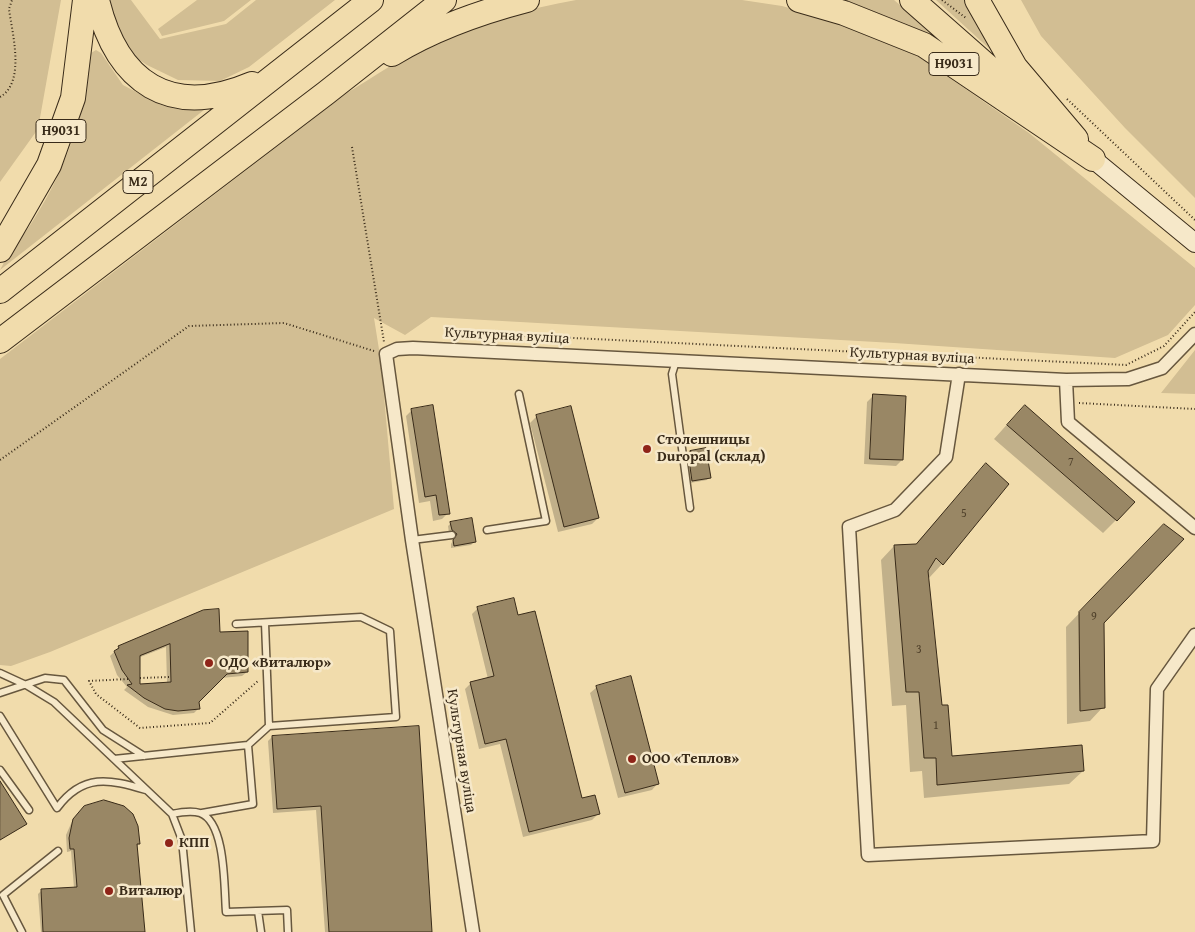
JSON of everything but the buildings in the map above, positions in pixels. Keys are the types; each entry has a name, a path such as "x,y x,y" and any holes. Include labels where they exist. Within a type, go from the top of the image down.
{"highway":[{"name":"Н9031","path":"0,250 49,165 73,98 86,0"},
{"path":"97,0 103,26 119,56 130,71 162,92 194,98 222,95 277,73"},
{"name":"М2","path":"0,291 371,0"},
{"path":"0,341 326,93 444,0"},
{"path":"326,93 395,52 434,33 528,0"},
{"name":"Н9031","path":"799,0 844,14 924,45 1093,159"},
{"name":"Н9031","path":"912,0 1093,159"},
{"name":"Н9031","path":"976,0 1015,67 1093,159"}],"main road":[{"name":"Н9031","path":"1093,159 1195,243"}],"street":[{"name":"Культурная вуліца","path":"473,932 412,540 386,354 398,349 413,348 1066,380 1128,379 1162,368 1195,334"},
{"path":"959,374 946,457 895,510 849,527 868,855 1153,841 1157,689 1195,635"},
{"path":"1066,380 1068,422 1195,528"}],"lane":[{"path":"676,360 672,374 690,508"},
{"path":"487,530 546,521 519,394"},
{"path":"412,540 452,535"},
{"path":"114,760 248,745 269,726 396,717 390,631 361,617 236,624"},
{"path":"265,622 269,726"},
{"path":"0,673 26,685 54,702 172,814 182,840 191,932"},
{"path":"0,693 45,678 64,680 103,730 144,756"},
{"path":"0,716 57,808 66,796 79,786 97,781 112,781 149,791"},
{"path":"172,814 188,811 202,813 254,804 248,745"},
{"path":"0,770 29,810"},
{"path":"202,813 219,837 226,912 287,910 288,932"},
{"path":"22,932 2,895 58,851"},
{"path":"258,911 261,932"}],"path":[{"path":"0,97 7,93 16,69 9,9 12,0"},
{"path":"0,460 189,326 284,323 354,346 386,354 352,147"},
{"path":"451,332 1126,365 1164,346 1195,312"},
{"path":"1067,402 1195,409"},
{"path":"140,678 169,677"},
{"path":"128,679 89,680 96,694 140,728 210,723 262,677"}],"shaded area":[{"path":"0,0 61,0 38,129 0,182"},
{"path":"94,0 131,0 160,39 226,24 256,0 335,0 249,67 220,81 178,80 147,65 123,49"},
{"path":"197,0 251,0 224,21 162,36 158,29"},
{"path":"576,0 742,0 782,6 825,18 902,45 1029,133 1195,268 1195,305 1168,335 1115,358 894,343 431,317 405,335 374,318 381,362 394,509 50,652 11,666 0,665 0,359 347,93 433,42 467,28 503,16"},
{"path":"816,0 894,0 971,66"},
{"path":"936,0 969,0 1004,62"},
{"path":"1021,0 1195,0 1195,198 1125,128 1041,36"},
{"path":"96,50 101,53 123,85 161,105 204,110 0,270 45,200 65,160 79,118 91,53"},
{"path":"1195,350 1195,394 1161,393"}],"place":[{"name":"Столешницы Duropal (склад)","path":"647,449"},
{"name":"ОДО «Виталюр»","path":"209,663"},
{"name":"ООО «Теплов»","path":"632,759"},
{"name":"КПП","path":"169,843"},
{"name":"Виталюр","path":"109,891"}]}
